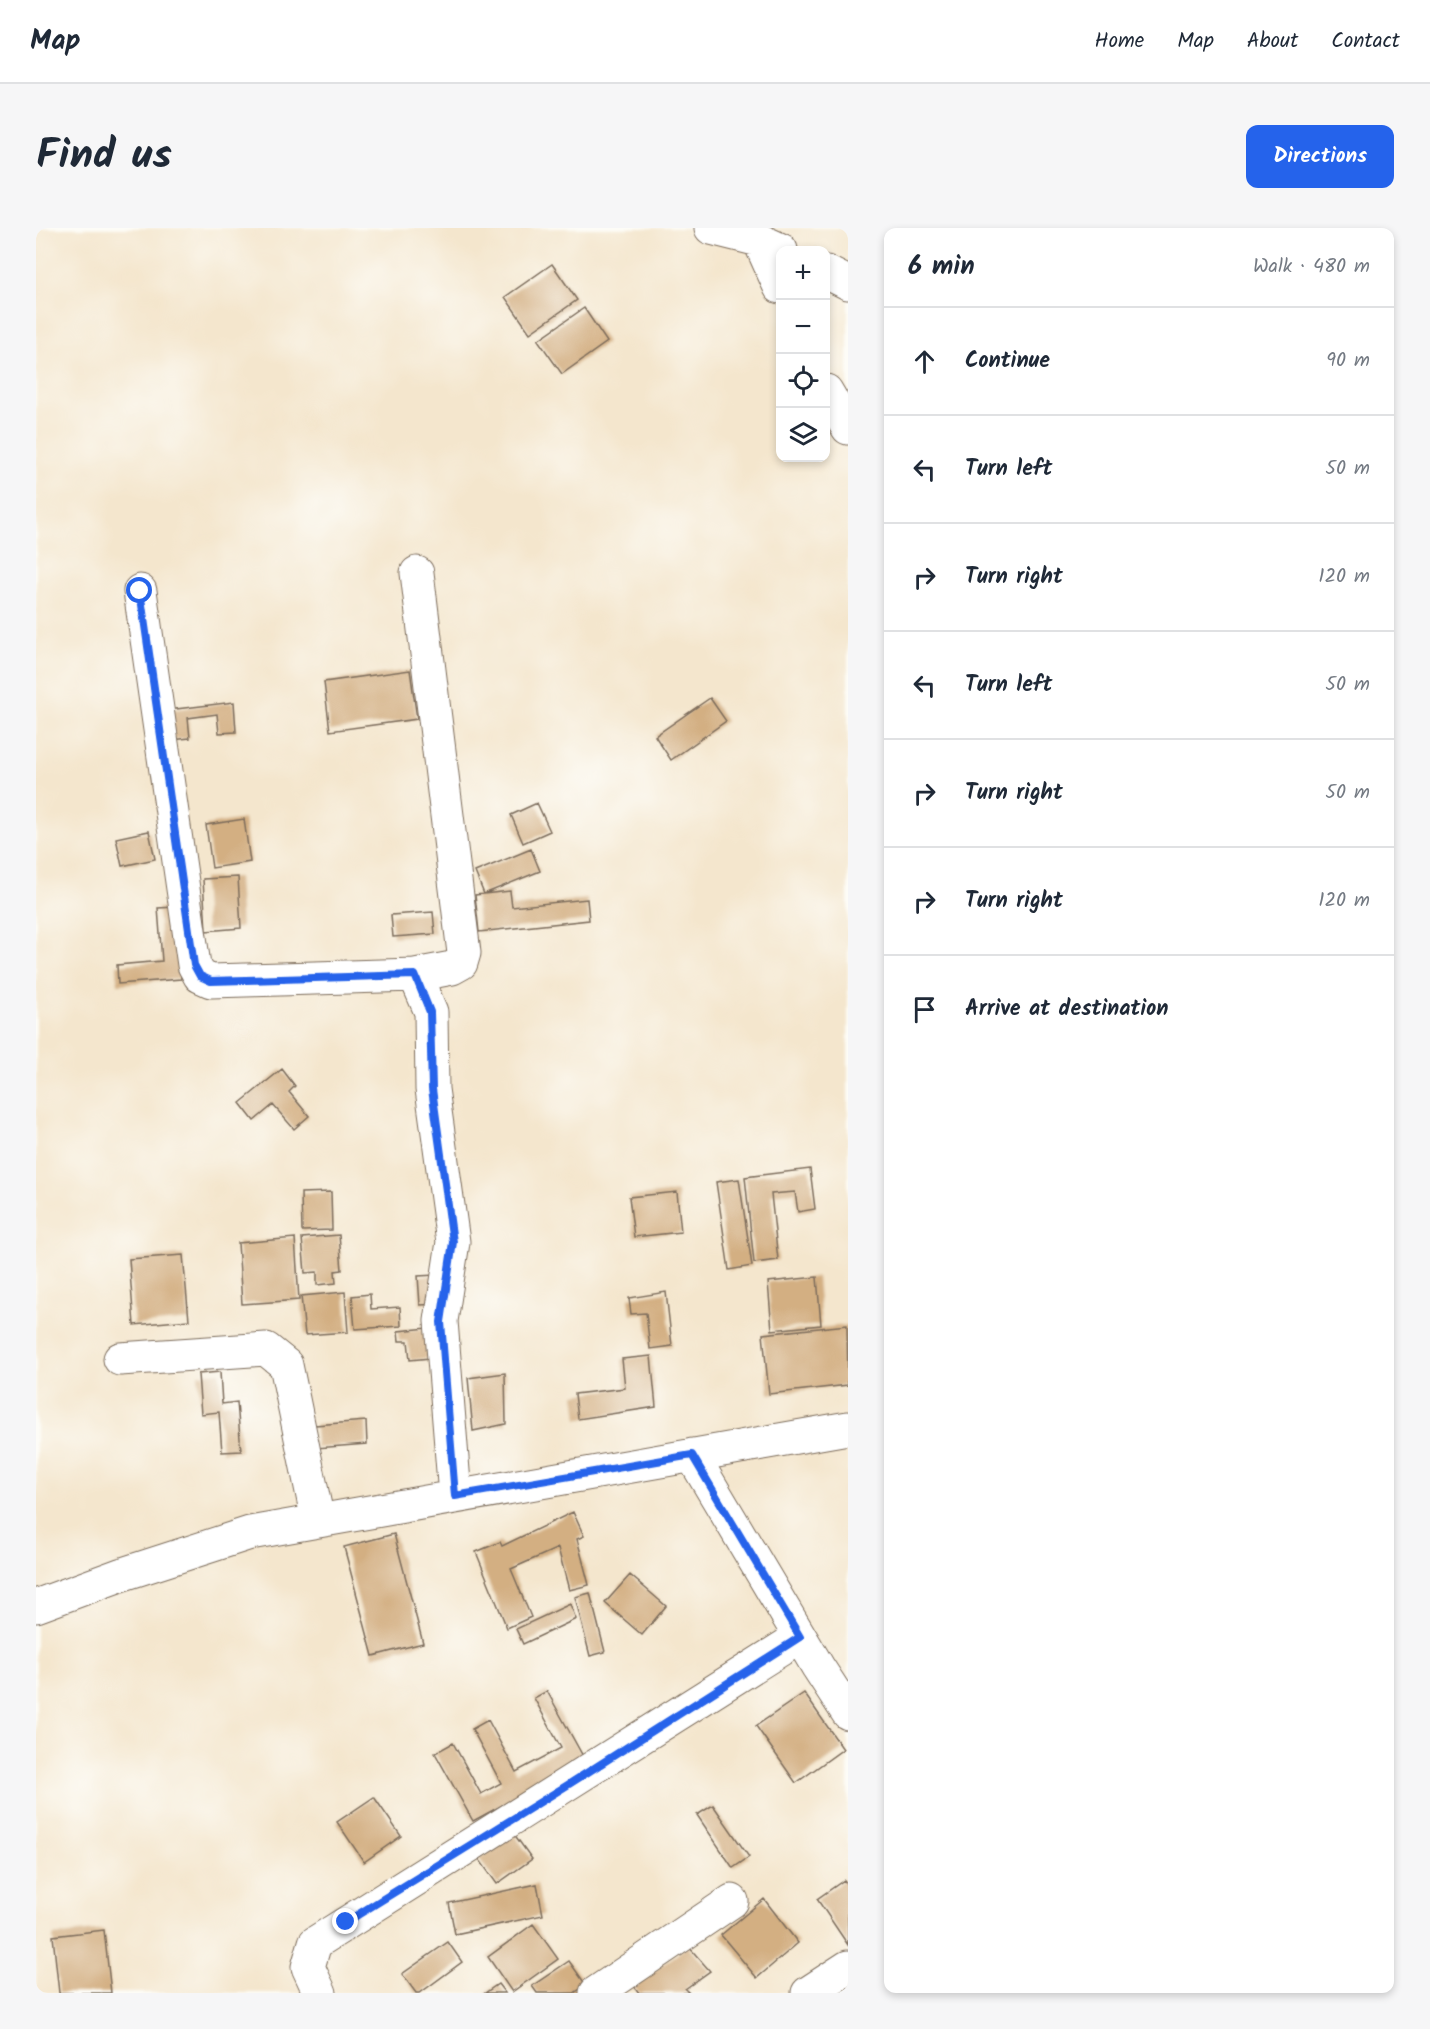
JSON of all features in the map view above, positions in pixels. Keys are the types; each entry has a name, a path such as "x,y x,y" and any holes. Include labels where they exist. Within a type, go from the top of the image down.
{"street":[{"path":"711,228 770,245 776,270"},
{"path":"830,274 848,283"},
{"path":"830,399 848,428"},
{"path":"140,591 194,965 200,976 211,981 415,975 452,968 461,963 464,953 417,573"},
{"path":"415,975 430,1012 432,1089 453,1242 441,1322 455,1496"},
{"path":"120,1359 266,1349 286,1365 318,1521"},
{"path":"36,1606 120,1575 250,1533 848,1428"},
{"path":"692,1455 848,1713"},
{"path":"320,1993 309,1967 315,1943 800,1637"},
{"path":"596,1993 732,1901"},
{"path":"808,1993 848,1967"}],"building":[{"path":"552,264 577,300 530,333 505,297"},
{"path":"584,308 607,342 562,374 538,340"},
{"path":"410,670 417,719 330,731 324,682"},
{"path":"710,698 726,721 671,760 655,736"},
{"path":"234,702 236,732 219,733 217,714 188,718 190,738 171,740 168,710"},
{"path":"537,803 550,831 523,843 511,815"},
{"path":"244,819 250,862 212,868 206,825"},
{"path":"149,831 155,859 122,866 116,838"},
{"path":"531,849 540,871 484,894 475,872"},
{"path":"238,877 241,928 206,931 203,879"},
{"path":"510,891 512,907 587,899 589,920 479,932 475,895"},
{"path":"176,907 181,979 118,984 117,965 162,961 158,908"},
{"path":"433,912 435,934 393,937 391,915"},
{"path":"282,1069 295,1086 289,1092 309,1116 294,1129 273,1105 254,1121 240,1103"},
{"path":"810,1169 815,1209 798,1212 795,1192 771,1194 778,1260 754,1263 745,1177"},
{"path":"739,1179 752,1266 729,1270 716,1182"},
{"path":"331,1192 332,1230 302,1231 301,1193"},
{"path":"677,1192 681,1232 634,1237 629,1197"},
{"path":"339,1235 342,1270 335,1271 336,1283 317,1285 317,1272 305,1273 302,1238"},
{"path":"295,1238 299,1300 242,1304 238,1243"},
{"path":"183,1255 189,1320 134,1325 129,1259"},
{"path":"436,1275 438,1304 420,1305 418,1276"},
{"path":"817,1277 821,1325 772,1330 768,1282"},
{"path":"345,1292 348,1332 305,1335 301,1296"},
{"path":"666,1292 672,1346 650,1349 646,1313 631,1314 629,1298"},
{"path":"370,1294 371,1309 400,1307 401,1326 355,1329 352,1296"},
{"path":"847,1325 848,1385 769,1394 763,1334"},
{"path":"428,1328 430,1358 410,1360 408,1341 399,1341 398,1331"},
{"path":"651,1356 656,1407 578,1419 575,1394 625,1388 622,1359"},
{"path":"220,1372 222,1404 237,1402 241,1451 222,1452 219,1412 201,1414 198,1374"},
{"path":"505,1373 506,1424 473,1431 468,1378"},
{"path":"366,1421 367,1444 316,1448 315,1425"},
{"path":"573,1512 584,1536 577,1539 589,1585 569,1590 558,1548 511,1569 531,1617 507,1628 476,1552 500,1542 502,1546"},
{"path":"394,1534 423,1643 373,1656 344,1547"},
{"path":"630,1575 666,1606 642,1635 605,1603"},
{"path":"590,1593 605,1652 590,1656 575,1597"},
{"path":"570,1604 576,1619 523,1644 516,1629"},
{"path":"547,1691 585,1760 473,1821 435,1753 453,1743 481,1794 501,1783 472,1729 488,1720 516,1772 561,1748 534,1698"},
{"path":"804,1693 843,1749 796,1783 756,1726"},
{"path":"374,1797 401,1836 364,1862 337,1822"},
{"path":"713,1805 749,1857 733,1868 697,1815"},
{"path":"514,1834 532,1859 497,1884 479,1859"},
{"path":"844,1880 848,1886 848,1945 817,1899"},
{"path":"537,1884 543,1915 455,1934 449,1903"},
{"path":"764,1899 798,1943 757,1978 721,1935"},
{"path":"533,1924 558,1959 512,1992 488,1957"},
{"path":"104,1930 111,1993 59,1993 53,1936"},
{"path":"448,1942 462,1962 420,1993 416,1993 402,1974"},
{"path":"688,1946 710,1971 685,1989 689,1993 639,1993 634,1986"},
{"path":"569,1961 586,1985 574,1993 537,1993 532,1986"},
{"path":"498,1984 505,1993 485,1993"}],"route":[{"path":"140,591 194,965 200,976 211,981 415,975 430,1012 432,1089 453,1242 441,1322 455,1496 692,1455 800,1637 346,1922"}]}
